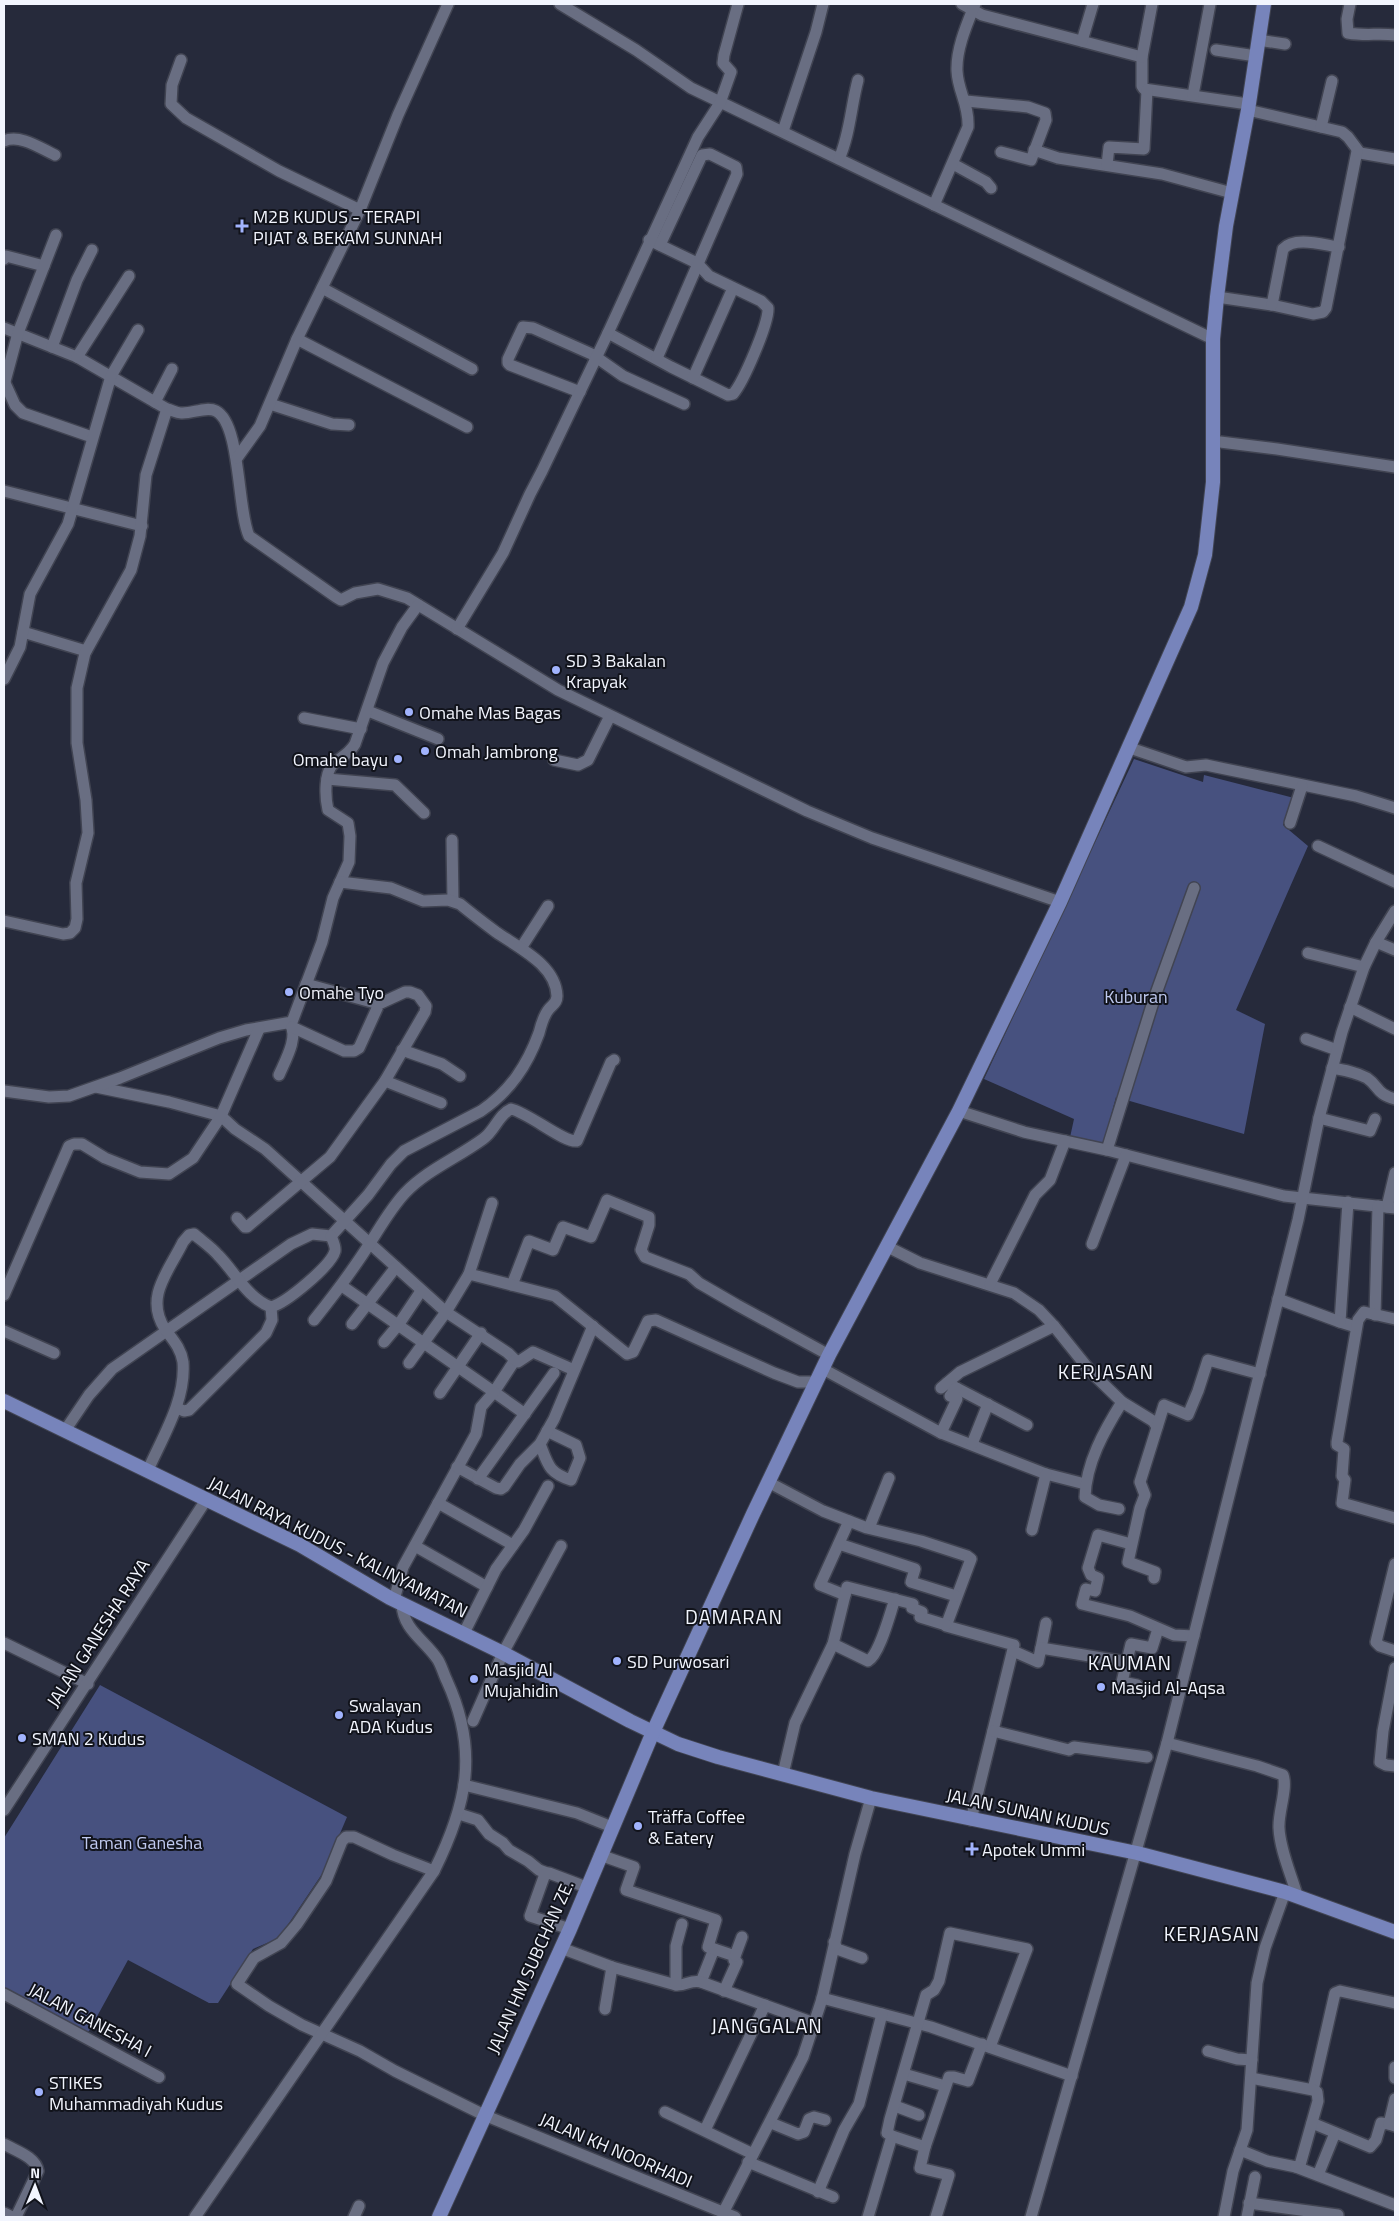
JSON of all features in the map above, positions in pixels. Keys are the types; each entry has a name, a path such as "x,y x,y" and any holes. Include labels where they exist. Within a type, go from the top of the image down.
{"main road":[{"name":"JALAN HM SUBCHAN ZE.","path":"439,2217 570,1929 586,1887 653,1732 768,1482 829,1355 959,1111 1060,902 1174,648 1197,590 1209,526 1213,482 1213,339 1217,296 1232,193 1264,4"},
{"name":"JALAN RAYA KUDUS - KALINYAMATAN","path":"4,1401 66,1429 300,1545 398,1602 464,1633 653,1732"},
{"name":"JALAN SUNAN KUDUS","path":"653,1732 678,1744 711,1754 871,1798 1137,1853 1291,1894 1395,1932"}],"street":[{"path":"237,458 256,433 270,404 298,339 360,210 398,114 448,4"},
{"path":"560,4 636,50 691,88 1213,339"},
{"path":"457,629 503,553 698,137 720,102 731,78 730,69 723,63 723,59 738,4"},
{"path":"783,131 816,32 823,4"},
{"path":"962,4 974,7 982,15 1142,57"},
{"path":"1082,41 1093,4"},
{"path":"1152,4 1142,57 1142,86 1147,90 1193,95 1248,107 1342,132 1348,137 1357,151 1368,156 1395,157"},
{"path":"1193,95 1210,4"},
{"path":"1350,4 1347,19 1348,33 1368,36 1378,34 1395,35"},
{"path":"934,205 968,128 969,114 958,78 958,56 974,7"},
{"path":"1258,40 1285,44"},
{"path":"1216,50 1256,56"},
{"path":"181,60 172,85 171,104 186,118 279,171 360,210"},
{"path":"839,159 845,144 852,100 858,80"},
{"path":"1321,127 1332,81"},
{"path":"1107,166 1109,146 1144,149 1147,90"},
{"path":"966,101 1028,108 1045,113 1046,120 1029,161 1001,152"},
{"path":"4,141 21,140 55,155"},
{"path":"1034,150 1058,158 1162,174 1232,193"},
{"path":"1217,296 1272,304 1313,314 1323,312 1326,308 1339,247 1357,151"},
{"path":"657,358 737,172 736,167 710,154 700,158 660,245"},
{"path":"953,164 986,182 991,188"},
{"path":"56,235 18,333 4,384 15,405 23,413 92,436"},
{"path":"608,332 728,395 732,394 756,347 767,319 768,308 761,301 709,276 697,263 649,240"},
{"path":"1272,304 1283,249 1288,244 1297,242 1339,247"},
{"path":"52,346 77,280 92,250"},
{"path":"4,259 6,256 44,266"},
{"path":"77,357 129,276"},
{"path":"322,288 472,369"},
{"path":"693,378 733,288"},
{"path":"580,392 508,363 508,359 523,327 533,328 596,356 623,376 684,404"},
{"path":"4,328 77,357 167,409 182,413 208,410 217,411 224,417 237,458 242,503 249,536 336,598 341,600 365,590 378,589 407,598 523,670 610,716 831,821 872,838 1060,902"},
{"path":"4,679 7,662 20,647 30,594 68,524 92,436 111,376 138,330"},
{"path":"298,339 467,426"},
{"path":"155,402 172,369"},
{"path":"270,404 332,424 348,425"},
{"path":"4,921 64,934 70,933 75,928 77,919 76,883 88,832 86,800 77,743 77,688 86,651 131,570 142,526 146,475 167,409"},
{"path":"1212,441 1277,449 1395,468"},
{"path":"4,490 142,526"},
{"path":"279,1074 289,1050 291,1025 322,942 333,898 349,862 350,828 348,823 328,810 327,779 332,765 352,750 368,711 379,672 388,652 402,627 418,606"},
{"path":"23,632 86,651"},
{"path":"368,711 438,739"},
{"path":"554,760 578,765 588,760 610,716"},
{"path":"304,718 361,730"},
{"path":"1130,748 1186,767 1206,765 1356,796 1395,808"},
{"path":"327,779 388,782 395,785 424,814"},
{"path":"1290,823 1302,786"},
{"path":"452,840 453,901"},
{"path":"1318,846 1395,882"},
{"path":"331,1236 404,1151 481,1111 504,1093 523,1069 542,1022 548,1010 556,1003 557,996 552,978 532,957 453,901 423,901 391,888 340,882"},
{"path":"1107,1150 1154,999 1194,888"},
{"path":"521,948 548,906"},
{"path":"1031,2217 1137,1853 1167,1743 1260,1374 1319,1118 1337,1050 1364,967 1376,942 1395,911"},
{"path":"1376,942 1395,950"},
{"path":"1308,954 1364,967"},
{"path":"237,1218 248,1227 330,1157 385,1081 425,1012 426,1006 424,1001 418,995 405,992 379,1004 306,984"},
{"path":"4,1091 63,1097 95,1087 209,1041 246,1030 291,1025 344,1051 354,1052 358,1048 379,1004"},
{"path":"1350,1007 1395,1029"},
{"path":"4,1295 69,1146 82,1144 105,1158 140,1172 169,1174 193,1158 221,1116 259,1029"},
{"path":"1306,1039 1337,1050"},
{"path":"402,1050 442,1064 460,1076"},
{"path":"314,1320 342,1286 390,1211 404,1194 425,1175 467,1151 489,1135 508,1110 514,1110 545,1125 573,1142 577,1141 611,1062 614,1060"},
{"path":"1332,1068 1354,1072 1372,1082 1379,1092 1395,1099"},
{"path":"385,1081 441,1103"},
{"path":"95,1087 169,1102 221,1116 235,1129 276,1157 300,1181 446,1312 481,1333 508,1352 518,1362 533,1352 574,1370"},
{"path":"959,1111 1024,1132 1107,1150 1250,1187 1302,1198 1386,1207"},
{"path":"1319,1118 1370,1131 1375,1119"},
{"path":"990,1284 1035,1194 1050,1180 1065,1141"},
{"path":"1092,1244 1126,1156"},
{"path":"1375,1315 1386,1207 1395,1173"},
{"path":"512,1284 529,1241 553,1250 563,1227 591,1237 607,1200 650,1217 650,1225 641,1250 645,1257 689,1274 699,1283 737,1305 829,1355"},
{"path":"1340,1322 1348,1202"},
{"path":"409,1363 446,1312 469,1274 492,1203"},
{"path":"148,1470 176,1408 182,1379 183,1361 179,1347 158,1318 155,1302 158,1289 183,1242 189,1235 194,1234 218,1254 239,1281 257,1299 271,1307 279,1305 302,1287 331,1258 335,1247 331,1236"},
{"path":"66,1429 88,1395 112,1369 291,1244 312,1234 331,1236"},
{"path":"888,1247 920,1263 1014,1293 1039,1310 1091,1372 1122,1402 1153,1421 1157,1427"},
{"path":"352,1324 369,1305 396,1267"},
{"path":"469,1274 555,1296 608,1340 629,1354 633,1352 648,1321 656,1320 774,1373 798,1382 816,1382"},
{"path":"342,1286 424,1341 458,1368 476,1377 525,1414"},
{"path":"384,1342 399,1324 421,1291"},
{"path":"1278,1299 1356,1327"},
{"path":"176,1408 184,1411 189,1410 254,1347 266,1333 272,1320 271,1307"},
{"path":"1395,1319 1364,1312 1361,1314 1356,1327 1337,1442 1337,1445 1344,1449 1345,1453 1342,1476 1346,1480 1342,1503 1395,1518"},
{"path":"457,1467 501,1489 520,1464 540,1444 547,1432 593,1326"},
{"path":"948,1386 960,1372 1054,1326"},
{"path":"4,1331 54,1353"},
{"path":"440,1393 481,1333"},
{"path":"196,2217 434,1871 459,1814 466,1767 465,1739 456,1701 437,1660 406,1621 398,1602 403,1567 476,1434 481,1407 494,1392 515,1360"},
{"path":"1154,1578 1156,1572 1128,1562 1146,1494 1140,1482 1164,1405 1188,1415 1208,1360 1260,1374"},
{"path":"823,1369 941,1433 1046,1474 1085,1484"},
{"path":"478,1479 554,1373"},
{"path":"948,1386 988,1404 1027,1425"},
{"path":"941,1433 957,1399 950,1396 948,1386"},
{"path":"1119,1509 1099,1505 1084,1498 1085,1484 1099,1441 1122,1402"},
{"path":"972,1444 988,1404"},
{"path":"540,1444 549,1469 561,1477 571,1480 580,1458 576,1445 547,1432"},
{"path":"1032,1530 1046,1474"},
{"path":"870,1528 889,1478"},
{"path":"768,1482 823,1511 849,1521 970,1557 971,1560 946,1625"},
{"path":"464,1633 502,1560 528,1524 548,1486"},
{"name":"JALAN GANESHA RAYA","path":"4,1810 88,1684 104,1655 206,1500"},
{"path":"438,1503 514,1544"},
{"path":"845,1594 820,1584 849,1521"},
{"path":"1132,1544 1098,1536 1088,1568 1091,1575 1098,1578 1095,1591 1086,1589 1076,1602 1130,1616 1174,1635 1194,1636"},
{"path":"839,1544 915,1569 911,1582 956,1596"},
{"path":"415,1546 487,1587"},
{"path":"473,1721 503,1653 561,1546"},
{"path":"1395,1564 1376,1642 1380,1646 1395,1651"},
{"path":"783,1774 795,1722 832,1644 847,1587 913,1604 912,1608 922,1612 920,1617 1014,1644 971,1820"},
{"path":"832,1644 868,1661 871,1660 877,1649 895,1599"},
{"path":"1013,1651 1038,1662 1046,1624"},
{"path":"1137,1685 1122,1682 1131,1644 1152,1648 1158,1629"},
{"path":"4,1643 88,1684"},
{"path":"1041,1648 1126,1662"},
{"path":"1395,1668 1383,1731 1380,1762 1395,1766"},
{"path":"993,1731 1069,1750 1074,1748 1146,1757"},
{"path":"1167,1743 1257,1766 1283,1775 1285,1780 1279,1808 1278,1827 1291,1894 1265,1948 1257,1982 1247,2130 1233,2171 1224,2217"},
{"path":"464,1785 577,1812 612,1827"},
{"path":"726,2216 751,2158 771,2123 803,2057 822,1998 855,1854 871,1798"},
{"path":"459,1814 478,1820 489,1834 503,1843 509,1850 528,1860 539,1870 586,1887"},
{"name":"JALAN KH NOORHADI","path":"434,1871 354,1837 346,1837 342,1841 326,1881 288,1937 254,1958 237,1984 302,2025 322,2032 484,2115 630,2173 726,2216"},
{"path":"600,1855 634,1868 626,1890 716,1914 708,1947 735,1956"},
{"path":"547,1873 530,1916 570,1929"},
{"path":"676,1985 676,1946 682,1924"},
{"path":"925,2147 887,2133 926,1995 934,1990 939,1981 950,1933 1027,1949 986,2046 968,2081 948,2077 944,2086 920,2168 949,2175 936,2217"},
{"path":"724,1991 737,1962 734,1960 742,1937"},
{"path":"834,1942 837,1948 862,1958"},
{"path":"561,1948 612,1967 676,1985 682,1985 693,1980 701,1982 814,2023"},
{"path":"701,1982 714,1949"},
{"path":"605,2008 612,1967"},
{"path":"1313,2090 1335,1993 1340,1991 1395,2003"},
{"name":"JALAN GANESHA I","path":"4,1994 159,2077"},
{"path":"822,1998 918,2023 1072,2076"},
{"path":"705,2130 765,2005"},
{"path":"818,2192 844,2130 859,2104 882,2014"},
{"path":"1208,2051 1237,2059 1252,2060"},
{"path":"1395,2066 1395,2078"},
{"path":"904,2074 944,2086"},
{"path":"1251,2078 1316,2092 1318,2101 1300,2165 1296,2167"},
{"path":"1312,2123 1370,2148 1376,2140 1381,2123 1392,2125 1395,2099"},
{"path":"895,2106 919,2115"},
{"path":"665,2112 705,2130 751,2158 818,2192 833,2197"},
{"path":"771,2123 798,2134 804,2132 808,2119 814,2117 825,2120"},
{"path":"1318,2175 1335,2133"},
{"path":"868,2217 892,2136"},
{"path":"4,2144 31,2159 37,2166 38,2171 16,2217"},
{"path":"1240,2150 1268,2161 1296,2167 1395,2205"},
{"path":"1247,2217 1255,2177"},
{"path":"1249,2203 1338,2216"},
{"path":"4,2212 12,2217"}],"green space":[{"name":"Kuburan","path":"1134,759 1203,782 1204,775 1294,798 1283,825 1308,846 1236,1010 1265,1024 1244,1134 1116,1097 1102,1149 1069,1142 1074,1119 984,1079"},
{"name":"Taman Ganesha","path":"100,1685 347,1817 324,1871 279,1938 253,1949 218,2003 209,2003 128,1960 89,2031 85,2033 4,1989 4,1838"}],"place":[{"name":"M2B KUDUS - TERAPI PIJAT & BEKAM SUNNAH","path":"242,226"},
{"name":"SD 3 Bakalan Krapyak","path":"556,670"},
{"name":"Omahe Mas Bagas","path":"409,712"},
{"name":"Omah Jambrong","path":"425,751"},
{"name":"Omahe bayu","path":"398,759"},
{"name":"Omahe Tyo","path":"289,992"},
{"name":"SD Purwosari","path":"617,1661"},
{"name":"Masjid Al Mujahidin","path":"474,1679"},
{"name":"Masjid Al-Aqsa","path":"1101,1687"},
{"name":"Swalayan ADA Kudus","path":"339,1715"},
{"name":"SMAN 2 Kudus","path":"22,1738"},
{"name":"Träffa Coffee & Eatery","path":"638,1826"},
{"name":"Apotek Ummi","path":"972,1849"},
{"name":"STIKES Muhammadiyah Kudus","path":"39,2092"}],"district":[{"name":"KERJASAN","path":"1106,1371"},
{"name":"DAMARAN","path":"734,1616"},
{"name":"KAUMAN","path":"1130,1662"},
{"name":"KERJASAN","path":"1212,1933"},
{"name":"JANGGALAN","path":"767,2025"}]}
